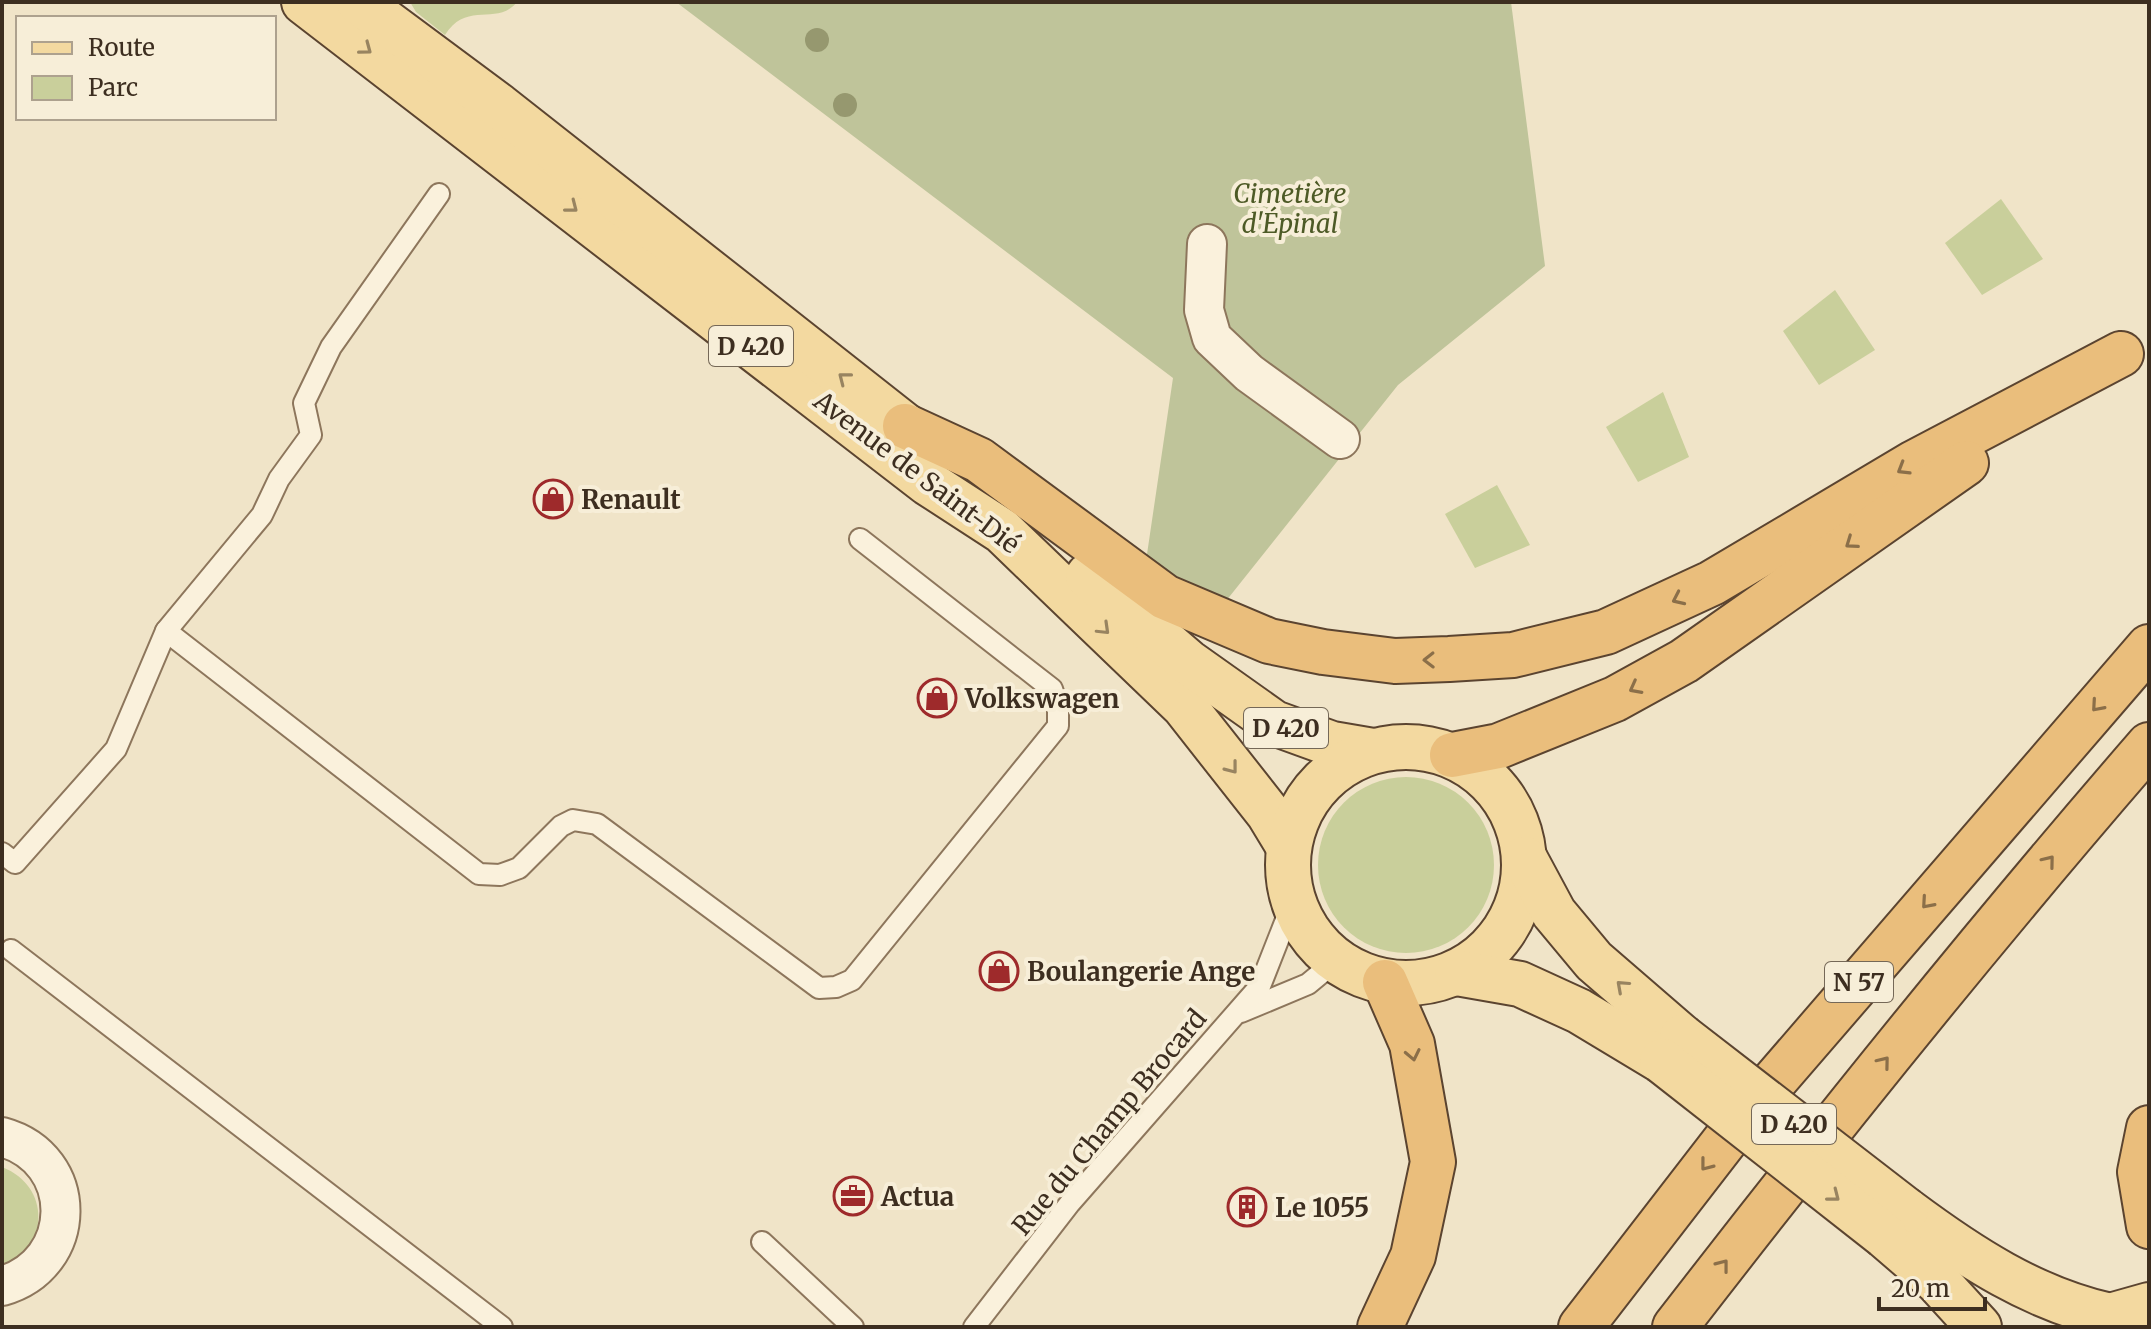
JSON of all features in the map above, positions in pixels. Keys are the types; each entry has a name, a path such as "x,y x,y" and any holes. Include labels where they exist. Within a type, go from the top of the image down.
{"highway":[{"path":"905,426 979,460 1165,597 1269,641 1395,661 1513,655 1606,632 1712,583 1914,463 2135,345"},
{"path":"1452,755 1499,746 1615,699 1684,661 2135,345"},
{"name":"N 57","path":"1581,1327 1744,1116 2149,647"},
{"name":"N 57","path":"1675,1327 1825,1133 2149,745"},
{"path":"1380,1327 1413,1256 1433,1162 1412,1044 1385,982"},
{"path":"2149,1128 2140,1172 2149,1226"}],"main road":[{"name":"Avenue de Saint-Dié","path":"304,2 928,483 1002,531 1184,706 1269,814 1289,847"},
{"name":"Avenue de Saint-Dié","path":"359,2 499,106 1010,509 1188,662 1274,723 1332,744 1373,751"},
{"path":"1413,746 1452,755 1481,772 1503,797 1518,826 1525,859 1522,893 1508,926 1487,953 1457,973 1434,981 1410,984 1385,982 1355,972 1328,955 1307,931 1293,902 1288,875 1289,847 1295,821 1308,797 1337,769 1373,751 1413,746"},
{"name":"D 420","path":"1525,859 1554,913 1672,1049 1896,1223 2071,1307 2117,1316"},
{"name":"D 420","path":"1457,973 1520,984 1672,1049"},
{"name":"D 420","path":"1896,1223 1937,1281 1979,1327"}],"street":[{"path":"1207,244 1204,310 1212,338 1249,373 1340,439"},
{"path":"2,1137 15,1140 36,1153 50,1172 59,1193 61,1216 55,1243 40,1266 18,1282 2,1286"}],"lane":[{"path":"401,9 463,65 499,106"},
{"path":"2,853 15,863 116,749 166,631 262,515 279,479 311,435 304,403 331,347 439,194"},
{"path":"166,631 479,874 500,875 519,868 561,826 573,820 597,824 819,988 836,987 852,980 1058,726 1058,707 1052,689 860,539"},
{"name":"Rue du Champ Brocard","path":"974,1327 1070,1203 1260,986 1293,902"},
{"path":"11,950 502,1327"},
{"path":"1234,1015 1308,984 1337,960"},
{"path":"762,1242 853,1327"}],"green space":[{"path":"410,2 517,2 500,13 463,19 445,35 416,12"},
{"name":"Cimetière d'Épinal","path":"676,2 1511,2 1545,266 1398,385 1222,606 1146,561 1173,378"},
{"path":"2001,199 2043,259 1982,295 1945,243"},
{"path":"1835,290 1875,350 1819,385 1783,331"},
{"path":"1663,392 1689,457 1638,482 1606,427"},
{"path":"1497,485 1530,545 1475,568 1445,514"},
{"path":"1406,777 1440,783 1469,802 1488,831 1494,865 1488,899 1469,928 1440,947 1406,953 1372,947 1343,928 1324,899 1318,865 1324,831 1343,802 1372,783"},
{"path":"2,1167 18,1176 29,1188 36,1202 38,1217 36,1232 29,1246 18,1258 2,1267"}],"place":[{"name":"Renault","path":"553,499"},
{"name":"Volkswagen","path":"937,698"},
{"name":"Boulangerie Ange","path":"999,971"},
{"name":"Actua","path":"853,1196"},
{"name":"Le 1055","path":"1247,1207"}]}
